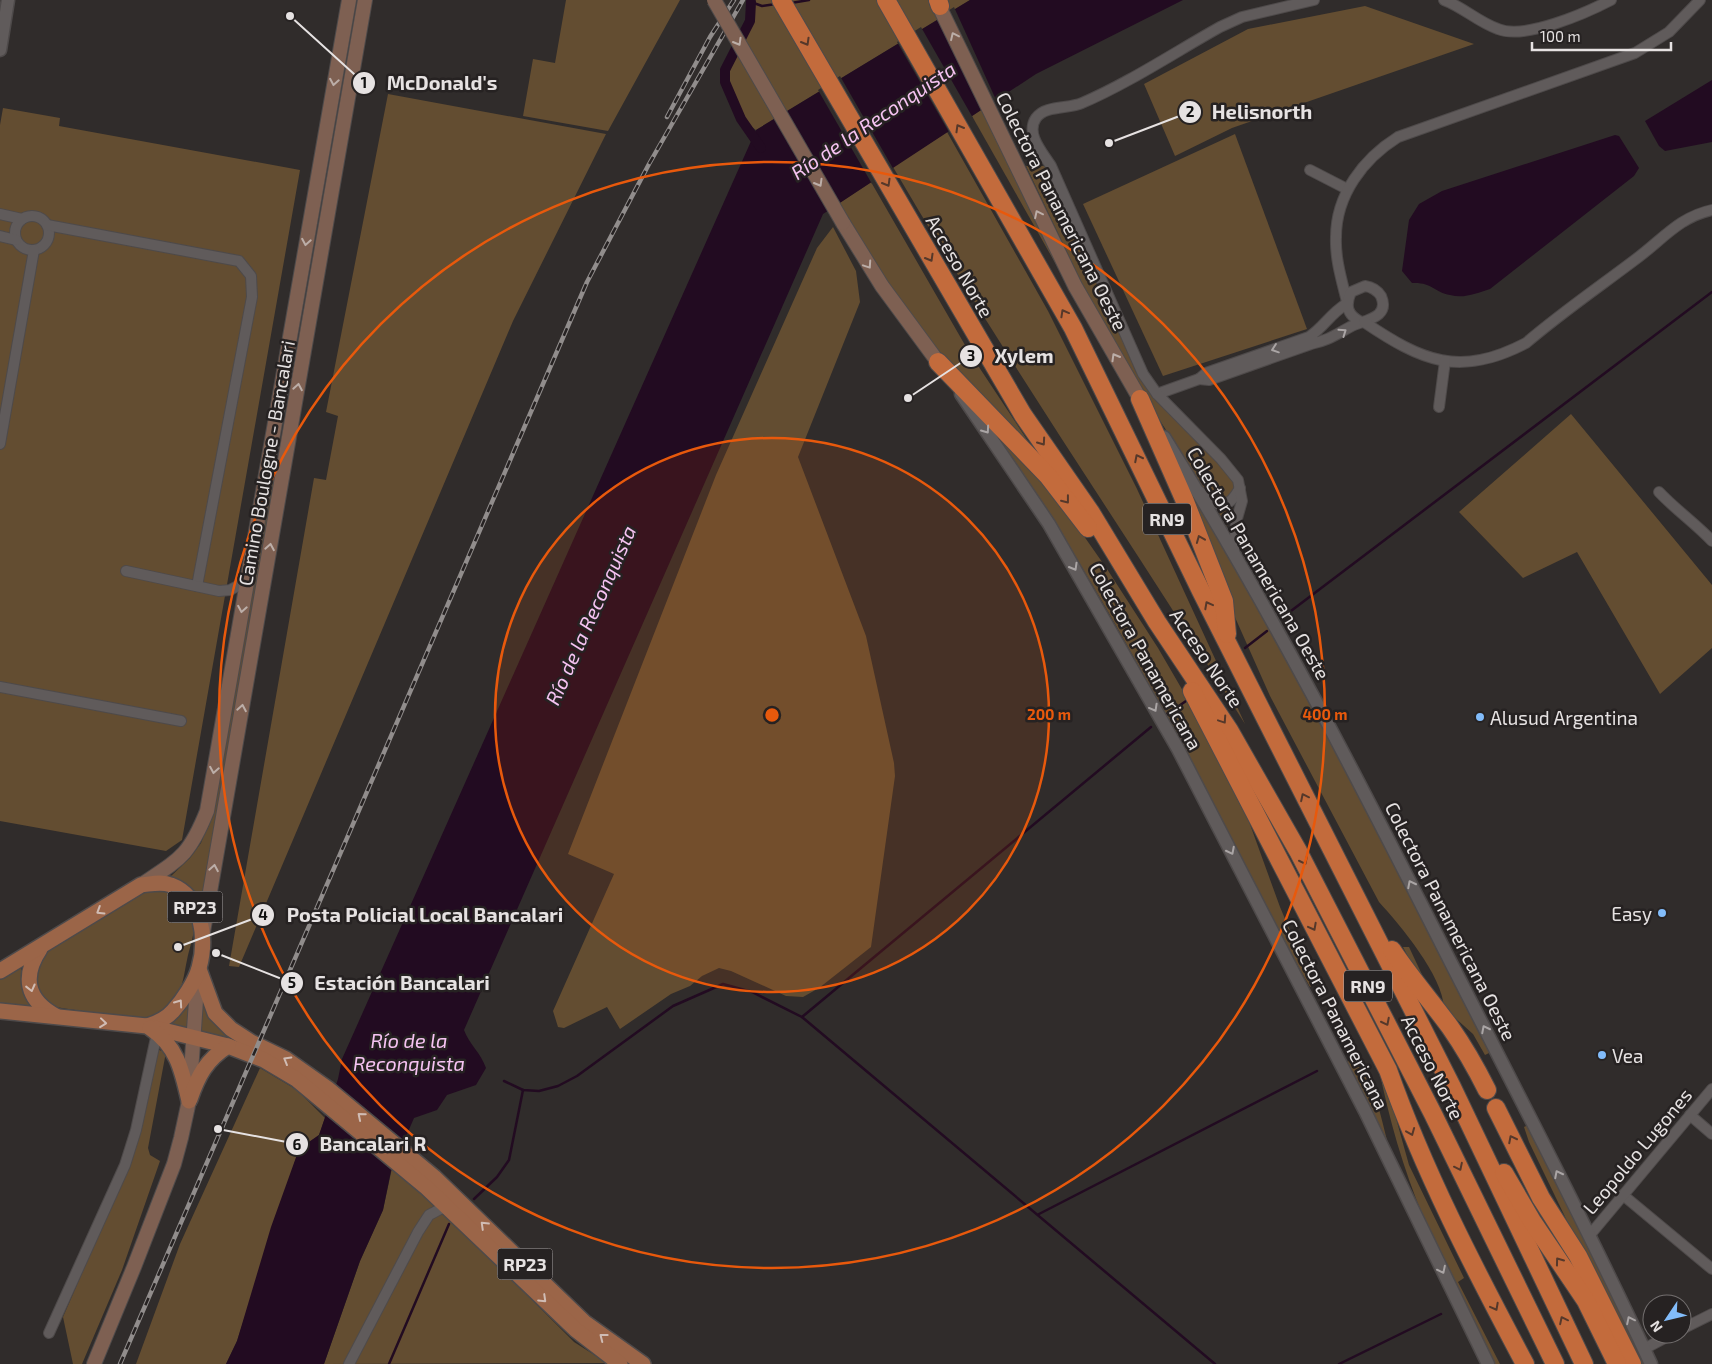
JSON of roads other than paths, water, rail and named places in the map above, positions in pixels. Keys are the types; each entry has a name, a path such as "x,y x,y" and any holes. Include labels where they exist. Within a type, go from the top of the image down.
{"highway":[{"name":"Acceso Norte","path":"781,0 1023,415 1091,514 1157,622 1229,730 1298,851 1433,1114 1555,1364"},
{"name":"Acceso Norte","path":"886,0 1073,328 1341,872 1452,1087 1584,1364"},
{"path":"938,362 1048,476 1157,622 1388,1070 1411,1134 1472,1264 1525,1364"},
{"path":"1149,397 1184,499 1224,601 1228,643"},
{"path":"1341,872 1413,981 1460,1042 1487,1090"},
{"path":"1452,1087 1532,1220 1586,1301 1617,1364"},
{"path":"1496,1108 1541,1198 1578,1256 1632,1364"}],"main road":[{"name":"Camino Boulogne - Bancalari","path":"141,885 181,858 190,849 207,811 349,0"},
{"name":"Camino Boulogne - Bancalari","path":"203,933 365,0"},
{"name":"Colectora Panamericana","path":"714,0 842,224 882,286 938,362"},
{"name":"Colectora Panamericana Oeste","path":"938,2 1075,286 1149,397"},
{"name":"RP23","path":"0,971 141,885 160,883 172,885 187,896 198,913 203,933 199,969 215,1013 231,1029 251,1042 286,1059 324,1094 409,1164 584,1322 643,1364"},
{"path":"41,947 30,966 29,978 31,989 39,1005 59,1018"},
{"path":"189,1101 179,1060 168,1043 152,1030 173,1011 199,969"},
{"path":"189,1101 192,1036 199,969"},
{"name":"RP23","path":"0,1011 192,1036 228,1046 272,1064 324,1094"},
{"path":"94,1364 174,1164 189,1101 197,1078 204,1066 216,1053 228,1046"},
{"name":"RP23","path":"409,1164 446,1206 576,1330 620,1364"}],"street":[{"path":"0,50 8,0"},
{"path":"1234,552 1236,522 1242,501 1240,488 1228,466 1149,397 1062,189 1033,136 1034,121 1043,112 1084,102 1235,20 1314,0"},
{"path":"1444,0 1480,22 1500,31 1535,29 1555,24 1611,0"},
{"path":"1700,0 1669,32 1635,53 1398,137 1366,163 1347,189 1338,217 1336,237 1340,273 1347,303 1354,318 1402,347 1445,361 1464,362 1485,359 1505,354 1526,343 1644,253 1669,230 1690,216 1712,210"},
{"path":"1310,170 1347,189"},
{"path":"0,214 22,219 27,217 39,218 47,225 239,261 251,276 252,297 197,586"},
{"path":"16,240 15,229 22,219"},
{"path":"0,236 16,240 23,248 34,250 47,241 47,225"},
{"path":"0,444 34,250"},
{"path":"1340,273 1352,284 1359,287"},
{"path":"1149,397 1199,379 1206,373 1309,337 1319,330 1331,313 1347,303 1351,292 1359,287 1365,286 1376,290 1382,301 1379,325 1383,335"},
{"path":"1199,379 1209,380 1311,344 1325,341 1362,322 1373,320 1380,313"},
{"path":"1319,330 1325,341"},
{"path":"1439,407 1445,361"},
{"name":"Colectora Panamericana","path":"938,362 1037,504 1178,749 1365,1111 1488,1364"},
{"name":"Colectora Panamericana Oeste","path":"1149,397 1196,488 1314,696 1590,1236 1651,1364"},
{"path":"1196,488 1214,503 1223,505 1232,501 1240,488"},
{"path":"1659,492 1677,511 1695,524 1712,541"},
{"path":"126,571 197,586 230,590 247,581"},
{"path":"0,687 181,721"},
{"path":"48,1333 125,1165 136,1130 152,1030"},
{"name":"Leopoldo Lugones","path":"1590,1236 1712,1089"},
{"path":"1690,1115 1712,1134"},
{"path":"1623,1195 1712,1269"},
{"path":"349,1364 388,1294 418,1232 429,1215 446,1206"},
{"path":"1692,1324 1712,1314"},
{"path":"1644,1349 1653,1344"}],"water":[{"name":"Río de la Reconquista","path":"970,0 1183,0 1036,74 823,214 464,1030 486,1068 476,1085 447,1095 437,1110 414,1118 391,1171 383,1210 360,1261 324,1364 226,1364 237,1341 271,1227 299,1149 319,1135 338,1079 342,1059 756,130"},
{"path":"1712,80 1712,142 1665,151 1659,146 1645,121"},
{"path":"1615,135 1619,136 1639,168 1634,176 1490,289 1465,296 1450,295 1424,284 1412,283 1402,271 1409,220 1419,204 1442,191"}],"waterway":[{"path":"791,3 809,0"},
{"path":"751,2 762,6 776,4"},
{"path":"751,2 750,21 725,70 725,82 741,119 761,148"},
{"path":"1283,617 1712,292"},
{"path":"1245,648 1267,631"},
{"path":"1166,715 1186,701"},
{"path":"802,1017 1151,727"},
{"path":"504,1081 523,1090 539,1091 558,1086 577,1076 673,1006 723,984 752,992 802,1017 1215,1364"},
{"path":"1039,1214 1317,1071"},
{"path":"474,1199 497,1177 509,1160 523,1090"},
{"path":"389,1364 449,1224"},
{"path":"1339,1364 1441,1314"}],"railway":[{"path":"667,117 710,37 734,0"},
{"path":"120,1364 587,282 649,164 743,0"}],"place":[{"name":"McDonald's","path":"290,16"},
{"name":"Helisnorth","path":"1109,143"},
{"name":"Xylem","path":"908,398"},
{"name":"Alusud Argentina","path":"1480,717"},
{"name":"Easy","path":"1662,913"},
{"name":"Posta Policial Local Bancalari","path":"178,947"},
{"name":"Estación Bancalari","path":"216,953"},
{"name":"Vea","path":"1602,1055"},
{"name":"Bancalari R","path":"218,1129"}]}
